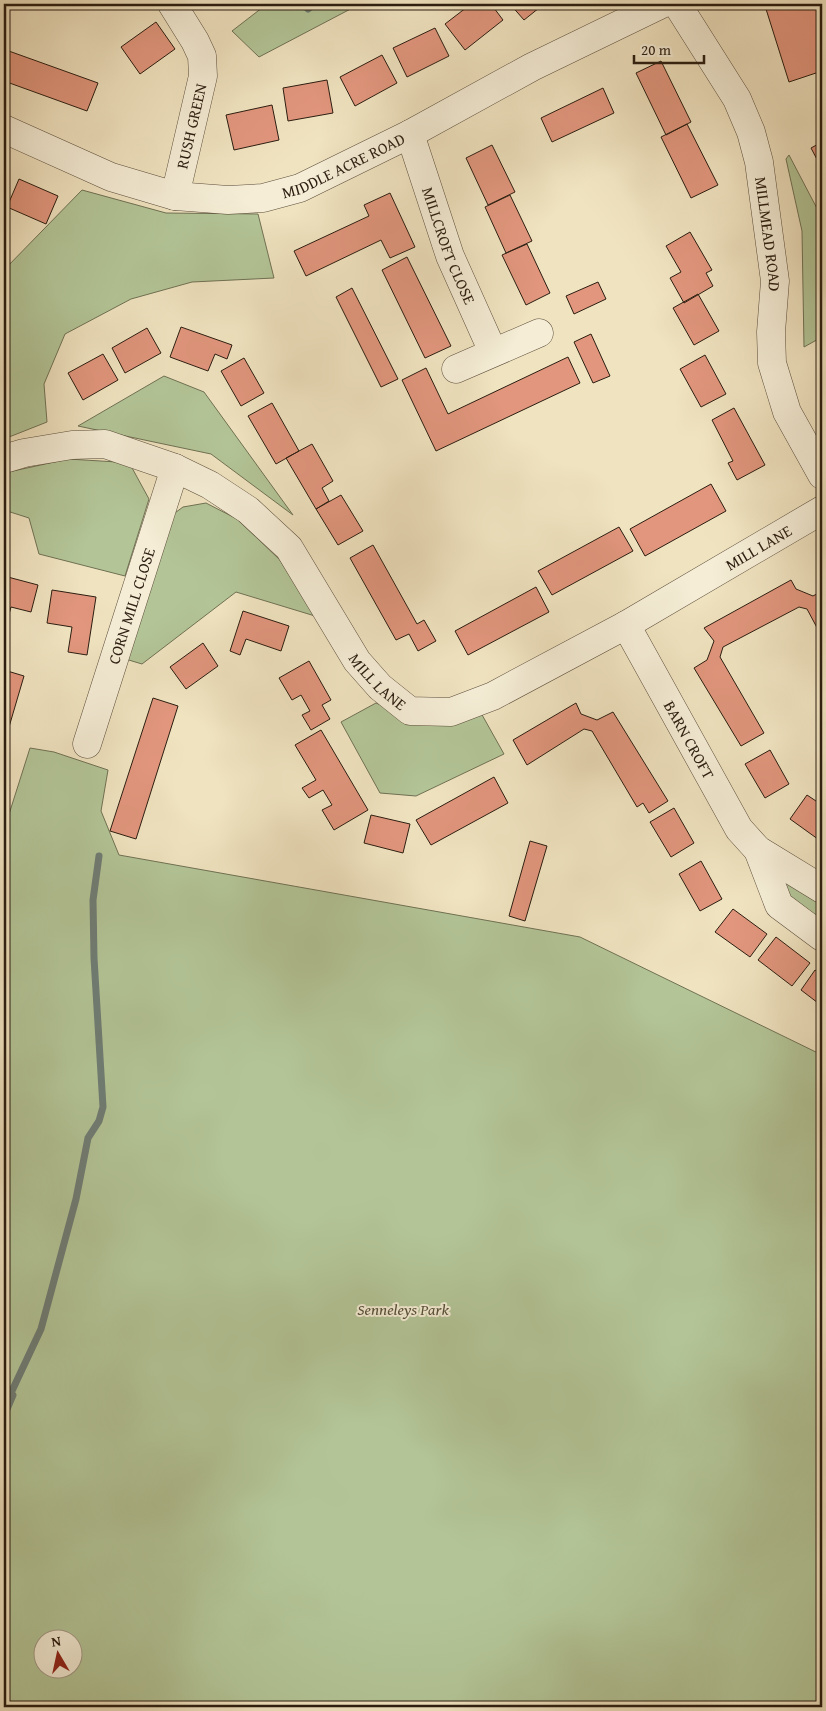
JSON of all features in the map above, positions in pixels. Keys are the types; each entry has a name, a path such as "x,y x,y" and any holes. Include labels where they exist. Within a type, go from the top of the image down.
{"street":[{"name":"RUSH GREEN","path":"172,4 202,56 203,76 175,196"},
{"name":"MIDDLE ACRE ROAD","path":"4,129 111,177 175,196 228,200 263,198 300,188 410,134 532,67 662,4"},
{"name":"MILLMEAD ROAD","path":"677,4 737,99 751,132 759,162 775,281 771,332 772,364 787,412 822,475"},
{"name":"MILLCROFT CLOSE","path":"410,134 450,256 493,352"},
{"path":"456,369 539,333"},
{"name":"MILL LANE","path":"4,459 24,453 72,445 105,444 175,468 210,485 248,510 289,548 357,661 380,687 410,711 451,712 493,696 626,625 822,510"},
{"name":"CORN MILL CLOSE","path":"87,744 175,468"},
{"name":"BARN CROFT","path":"626,625 739,829 758,850 822,889"},
{"name":"BARN CROFT","path":"758,850 778,905 822,937"}],"green space":[{"path":"267,4 360,4 259,57 232,31"},
{"path":"789,155 822,218 822,337 804,347 802,231 786,159"},
{"path":"82,190 166,213 258,214 274,278 192,282 131,299 65,334 44,384 47,422 4,439 4,270"},
{"path":"164,376 204,392 293,515 211,454 78,426"},
{"path":"68,459 117,462 131,466 149,499 125,576 39,554 29,518 4,510 4,473"},
{"path":"206,503 237,519 280,560 315,616 236,592 142,664 122,658 168,518 183,507"},
{"path":"376,703 388,708 481,713 504,754 416,796 380,793 341,722"},
{"name":"Senneleys Park","path":"30,748 54,752 108,770 101,811 119,855 580,937 822,1055 822,1707 4,1707 4,830"},
{"path":"767,859 822,892 822,930 784,902"}],"building":[{"path":"471,4 491,4 503,20 465,50 445,24"},
{"path":"510,4 544,4 524,20"},
{"path":"783,4 822,4 822,71 789,82 766,9"},
{"path":"156,22 175,49 140,74 121,47"},
{"path":"435,28 449,56 407,77 393,48"},
{"path":"6,50 98,83 87,111 4,81 4,57"},
{"path":"382,55 397,83 355,106 340,77"},
{"path":"661,61 691,122 666,135 636,73"},
{"path":"327,80 333,113 288,121 283,88"},
{"path":"603,88 614,113 552,142 541,118"},
{"path":"272,105 279,140 234,150 226,115"},
{"path":"687,124 718,185 691,198 661,137"},
{"path":"822,142 822,169 811,148"},
{"path":"492,145 515,192 488,205 466,158"},
{"path":"19,179 58,196 46,224 7,207"},
{"path":"390,193 415,247 390,258 381,240 306,276 294,251 369,216 364,205"},
{"path":"510,195 532,241 506,253 485,207"},
{"path":"690,232 712,270 706,273 713,286 684,303 670,278 681,272 666,246"},
{"path":"527,244 550,293 526,305 502,255"},
{"path":"407,257 451,346 425,358 382,270"},
{"path":"598,282 606,299 574,314 566,296"},
{"path":"352,288 398,379 381,387 336,297"},
{"path":"698,294 719,331 694,345 673,308"},
{"path":"181,327 232,345 227,359 215,354 208,371 170,357"},
{"path":"147,328 161,353 125,373 112,348"},
{"path":"591,334 610,376 593,383 574,342"},
{"path":"103,354 118,380 83,400 68,373"},
{"path":"705,355 726,394 701,407 680,369"},
{"path":"568,357 580,383 436,451 402,380 426,368 448,414"},
{"path":"244,358 264,393 241,406 221,371"},
{"path":"272,403 299,451 276,464 248,416"},
{"path":"734,408 765,465 737,480 728,463 733,461 712,420"},
{"path":"312,444 333,481 322,488 329,501 316,509 286,458"},
{"path":"711,484 726,511 645,556 630,529"},
{"path":"341,495 363,531 338,545 316,509"},
{"path":"619,527 633,551 552,595 538,571"},
{"path":"373,545 417,624 424,620 436,641 418,651 409,634 396,640 350,558"},
{"path":"4,576 38,585 31,612 11,607 8,618 4,616"},
{"path":"791,580 796,589 813,596 822,591 822,637 807,609 799,607 723,647 720,657 764,733 741,746 694,668 707,660 714,641 704,628"},
{"path":"536,587 549,612 468,655 455,631"},
{"path":"52,590 96,597 87,655 68,652 72,627 47,623"},
{"path":"243,611 289,626 281,651 246,639 240,655 230,651"},
{"path":"203,643 218,666 186,689 170,667"},
{"path":"309,661 331,700 322,705 330,719 311,730 302,715 310,711 301,695 292,700 279,678"},
{"path":"4,670 24,676 4,744"},
{"path":"153,698 178,706 136,839 110,831"},
{"path":"576,703 581,714 597,720 613,712 668,801 649,813 643,803 637,807 592,731 584,729 527,765 513,740"},
{"path":"321,730 368,810 334,830 322,810 332,805 323,790 309,798 302,788 316,780 295,745"},
{"path":"770,750 789,784 765,798 745,764"},
{"path":"494,777 508,803 431,845 416,820"},
{"path":"807,795 822,805 822,842 790,819"},
{"path":"674,808 694,843 671,857 650,822"},
{"path":"371,815 410,824 403,853 364,843"},
{"path":"530,841 547,846 525,921 509,916"},
{"path":"701,861 722,899 700,911 679,874"},
{"path":"733,909 767,934 750,957 715,932"},
{"path":"776,937 810,963 792,986 758,960"},
{"path":"815,970 822,975 822,1006 801,990"}],"waterway":[{"path":"308,9 314,4"},
{"path":"4,1416 13,1395 11,1393 41,1329 76,1199 88,1138 99,1121 103,1107 94,958 93,900 99,856"}]}
